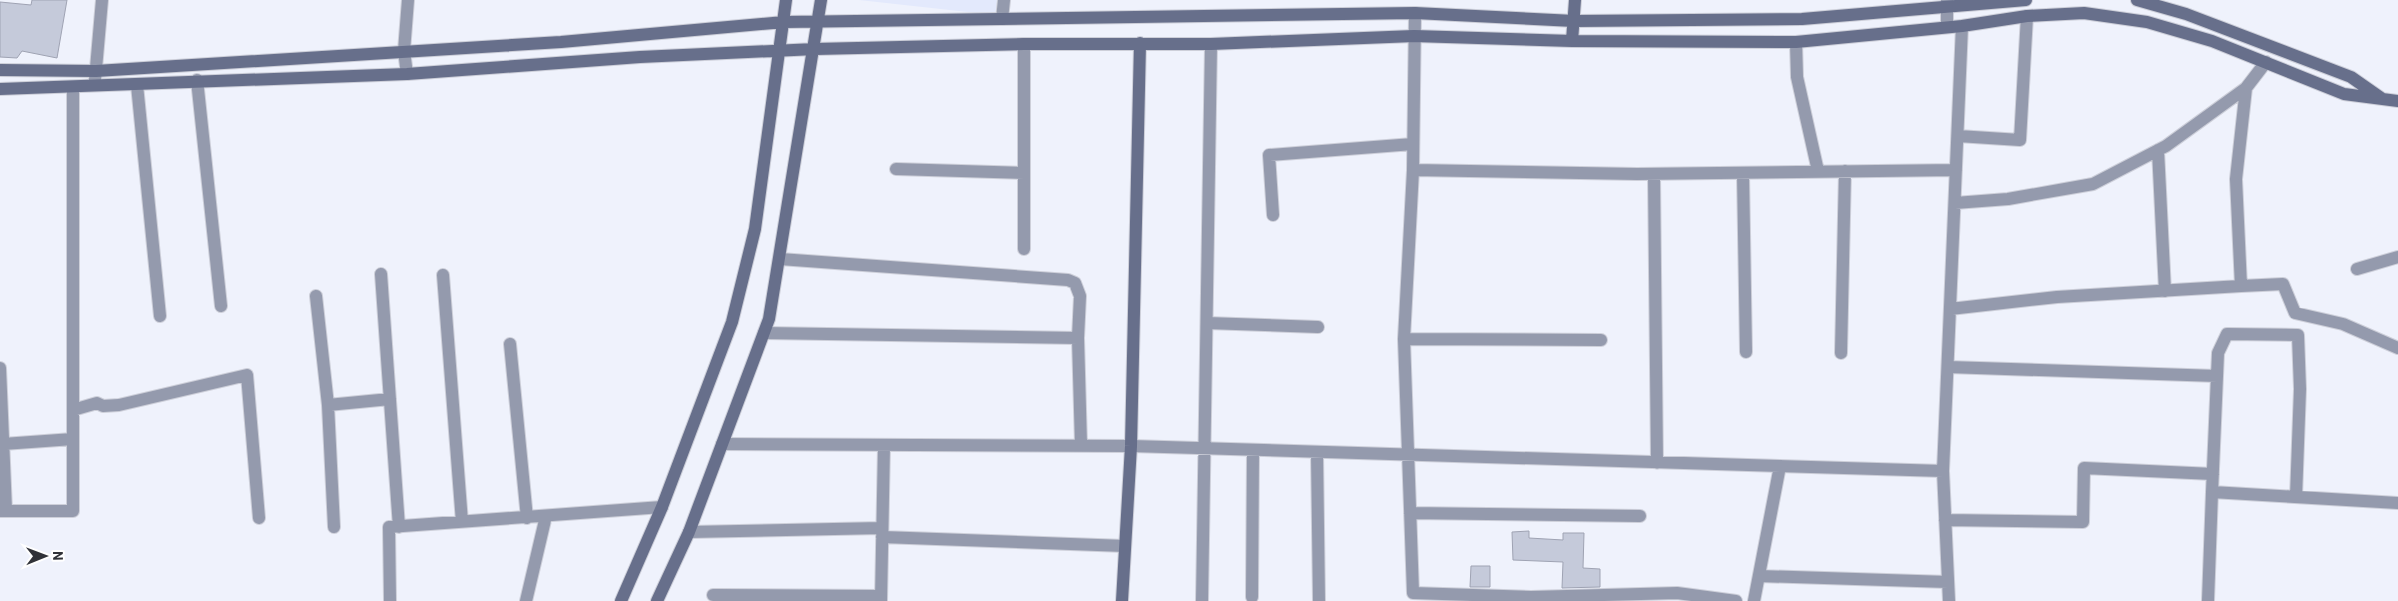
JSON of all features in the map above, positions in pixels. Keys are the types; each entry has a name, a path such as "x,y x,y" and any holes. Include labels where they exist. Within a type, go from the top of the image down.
{"street":[{"path":"94,87 102,0"},
{"path":"407,74 404,51 408,0"},
{"path":"622,601 662,508 732,322 755,229 781,51 786,0"},
{"path":"657,601 688,532 764,333 780,259 821,0"},
{"path":"1002,19 1004,0"},
{"path":"1572,41 1575,0"},
{"path":"0,70 96,71 561,42 784,22 1415,12 1574,21 1802,19 1947,4 2026,0"},
{"path":"2137,0 2186,14 2352,77 2383,99"},
{"path":"1947,4 1947,27"},
{"path":"1415,12 1413,170 1404,339 1413,593 1531,599 1676,593 1689,598 1736,601"},
{"path":"0,89 94,87 198,80 407,74 640,57 814,49 1024,44 1211,44 1414,36 1572,41 1796,42 1962,26 2027,16 2084,13 2147,22 2212,41 2344,94 2398,101"},
{"path":"1958,136 2020,140 2027,16"},
{"path":"1949,601 1943,471 1962,26"},
{"path":"1796,42 1797,77 1818,172"},
{"path":"1122,601 1131,446 1140,43"},
{"path":"1024,44 1024,249"},
{"path":"1202,601 1211,44"},
{"path":"1955,203 2008,200 2093,184 2158,150 2246,88 2266,62"},
{"path":"198,80 221,306"},
{"path":"137,85 160,316"},
{"path":"0,368 3,511 73,511 73,87"},
{"path":"2241,286 2236,179 2246,88"},
{"path":"1273,215 1269,155 1413,144"},
{"path":"2158,150 2165,291"},
{"path":"896,169 1024,173"},
{"path":"1413,170 1654,174 1956,170"},
{"path":"1841,353 1845,171"},
{"path":"1743,172 1746,352"},
{"path":"1654,174 1657,463"},
{"path":"2357,269 2398,257"},
{"path":"780,259 1068,280 1075,283 1079,289 1078,338 1081,445"},
{"path":"381,274 399,527"},
{"path":"443,275 462,522"},
{"path":"1950,309 2057,297 2282,284 2295,313 2342,324 2398,348"},
{"path":"316,296 328,405 334,528"},
{"path":"1207,323 1318,327"},
{"path":"764,333 1078,338"},
{"path":"2208,601 2218,353 2226,334 2298,335 2300,389 2296,497"},
{"path":"1404,339 1601,340"},
{"path":"510,344 527,518"},
{"path":"1948,366 2217,376"},
{"path":"73,410 97,403 103,406 119,405 247,375 259,518"},
{"path":"328,405 390,400"},
{"path":"3,444 73,439"},
{"path":"722,444 1131,446 1943,471"},
{"path":"713,595 881,598 884,445"},
{"path":"1252,597 1253,450"},
{"path":"1317,452 1318,601"},
{"path":"1754,601 1780,466"},
{"path":"1945,520 2083,522 2084,468 2213,474"},
{"path":"2212,492 2398,503"},
{"path":"390,601 389,527 662,508"},
{"path":"1410,513 1640,516"},
{"path":"526,601 546,516"},
{"path":"688,532 882,533 1125,546"},
{"path":"1759,576 1948,582"}],"shaded area":[{"path":"859,0 997,0 995,15"}],"building":[{"path":"32,0 67,0 57,58 22,51 17,58 0,57 0,2 31,5"},
{"path":"1529,531 1529,538 1563,540 1563,533 1584,533 1583,568 1600,569 1600,587 1562,588 1563,562 1513,560 1512,532"},
{"path":"1471,566 1490,566 1490,587 1470,587"}]}
